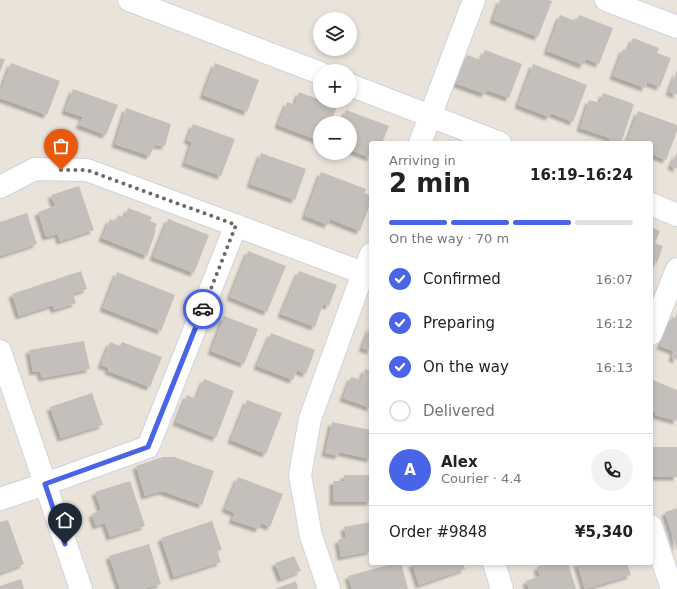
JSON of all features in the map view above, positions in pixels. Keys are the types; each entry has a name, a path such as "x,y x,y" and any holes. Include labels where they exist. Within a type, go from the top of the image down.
{"street":[{"path":"129,0 313,70"},
{"path":"421,141 474,0"},
{"path":"606,0 677,27"},
{"path":"357,88 495,141"},
{"path":"0,187 35,169 87,170 236,225 367,264 310,419 300,475 311,536 329,589"},
{"path":"653,205 677,215"},
{"path":"0,499 148,447 236,225"},
{"path":"653,329 677,269"},
{"path":"0,351 81,589"},
{"path":"653,532 672,589"},
{"path":"495,565 502,589"}],"building":[{"path":"500,0 552,1 538,37 493,20"},
{"path":"560,15 576,21 579,15 613,28 599,64 586,59 583,65 547,51"},
{"path":"633,38 659,48 657,53 671,58 660,87 647,82 645,88 613,76 623,49 628,51"},
{"path":"485,50 522,64 509,98 487,90 485,94 455,83 467,55 481,60"},
{"path":"0,58 5,59 0,72"},
{"path":"11,63 60,81 47,115 0,98 0,93"},
{"path":"215,63 259,80 247,112 203,95"},
{"path":"533,64 587,85 573,122 551,113 549,117 518,105"},
{"path":"677,70 677,95 669,92"},
{"path":"73,89 118,105 106,135 79,125 83,117 65,111"},
{"path":"299,92 313,97 313,108 336,108 333,116 313,116 313,138 278,125 287,102 295,105"},
{"path":"603,93 634,104 622,141 609,141 610,138 580,128 589,100 600,103"},
{"path":"126,108 171,124 165,146 154,145 150,156 115,144"},
{"path":"346,110 389,126 383,141 369,141 369,157 357,153 357,116 344,116"},
{"path":"638,111 677,125 677,131 666,160 653,155 653,141 627,141"},
{"path":"193,124 235,139 221,176 185,163 192,142 187,140"},
{"path":"677,152 677,169 671,166"},
{"path":"261,153 306,169 295,200 250,184"},
{"path":"321,172 366,189 364,193 369,195 369,207 360,231 330,219 328,225 305,216"},
{"path":"79,186 94,230 60,241 58,234 46,237 38,212 55,206 51,195"},
{"path":"128,208 152,217 150,221 157,224 147,256 102,238 110,219 116,222 118,215 125,218"},
{"path":"27,213 37,244 0,256 0,222"},
{"path":"168,219 209,235 194,273 153,257"},
{"path":"653,228 660,231 655,243 663,246 657,263 653,261"},
{"path":"248,251 286,266 267,312 230,297"},
{"path":"81,271 87,289 73,294 76,303 54,310 53,305 19,316 12,294"},
{"path":"299,271 337,285 329,306 323,304 315,327 281,314"},
{"path":"117,272 175,295 161,331 103,308"},
{"path":"677,312 677,360 672,358 674,351 660,346 672,317 675,318"},
{"path":"224,316 258,329 244,364 211,351"},
{"path":"369,330 369,350 362,348"},
{"path":"271,333 315,350 306,374 297,370 293,380 257,366"},
{"path":"84,341 90,369 42,378 40,371 33,372 29,350"},
{"path":"110,342 120,346 122,342 162,357 150,387 108,371 109,368 101,365"},
{"path":"365,369 369,370 369,407 343,398 351,377 361,380"},
{"path":"204,379 234,391 216,438 176,422 187,395 196,399"},
{"path":"653,380 677,390 677,421 655,415 656,412 653,411"},
{"path":"92,393 103,425 61,438 50,407"},
{"path":"247,400 282,413 266,454 231,440"},
{"path":"332,422 369,430 369,459 339,452 339,456 325,453"},
{"path":"653,447 677,447 677,477 653,477"},
{"path":"163,457 174,457 214,471 202,505 162,491 145,496 136,466"},
{"path":"344,475 369,475 369,502 333,502 333,481 344,481"},
{"path":"238,477 283,494 270,527 261,523 259,529 232,520 235,513 225,509"},
{"path":"130,481 145,526 110,537 105,523 96,526 92,514 101,510 95,492"},
{"path":"677,508 677,550 665,512"},
{"path":"8,520 24,564 0,573 0,522"},
{"path":"212,521 222,550 217,551 221,562 174,577 161,538"},
{"path":"369,522 369,551 341,557 338,540 346,538 344,527"},
{"path":"149,544 161,584 143,589 120,589 109,556"},
{"path":"294,556 301,571 281,579 275,563"},
{"path":"388,565 402,565 408,589 352,589 348,576"},
{"path":"413,565 464,565 465,569 419,585"},
{"path":"544,565 569,565 576,589 529,589 526,581 540,576 537,567"},
{"path":"578,565 628,565 631,575 585,589"},
{"path":"21,579 24,589 0,589 0,586"},
{"path":"296,581 298,589 275,589"}],"way so far":[{"path":"61,170 87,170 236,225 203,309"}],"route":[{"path":"65,544 45,484 148,447 203,309"}]}
